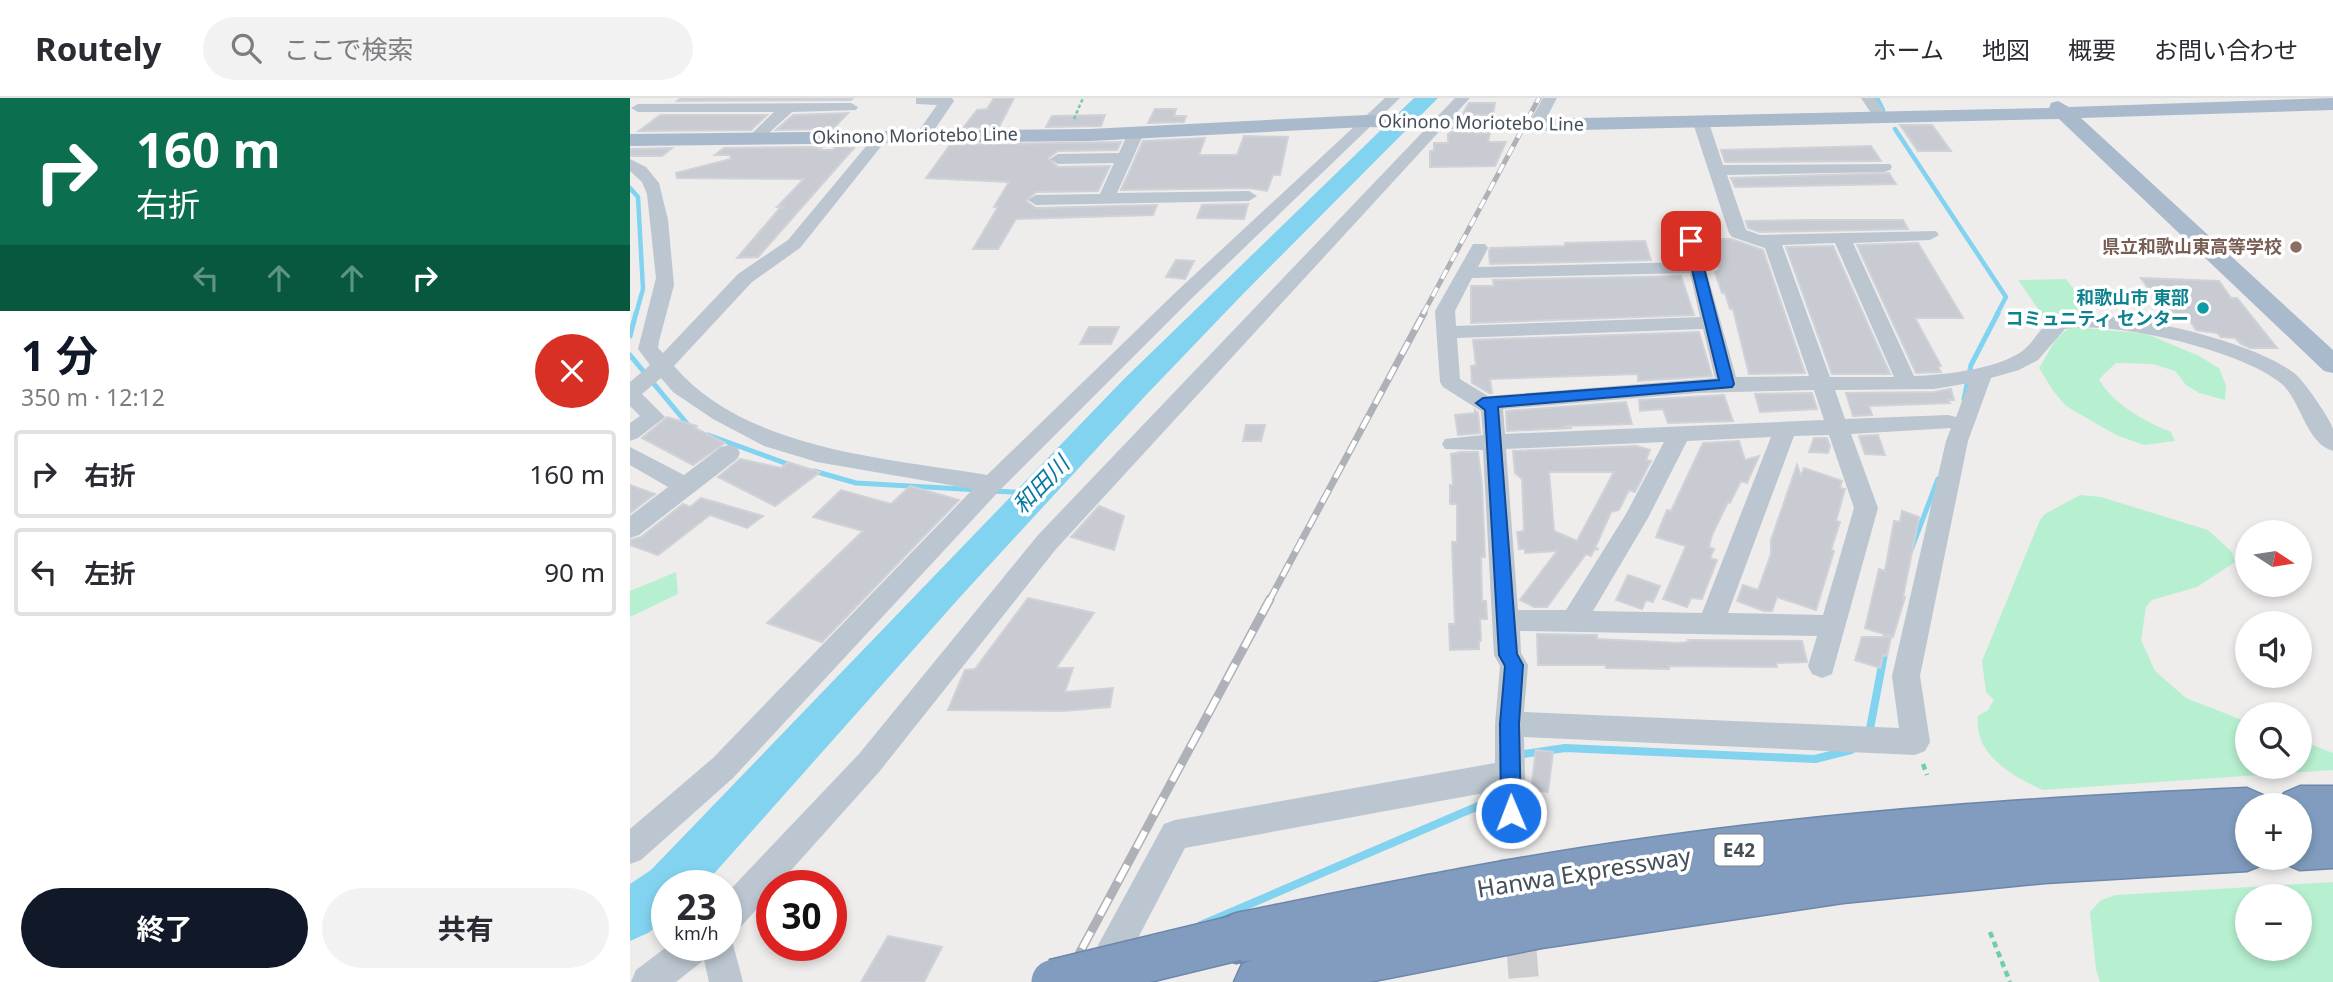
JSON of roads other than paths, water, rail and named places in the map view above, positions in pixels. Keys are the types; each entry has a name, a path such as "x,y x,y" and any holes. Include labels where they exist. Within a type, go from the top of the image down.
{"highway":[{"path":"2312,808 2333,807"},
{"name":"Hanwa Expressway","path":"1054,982 1236,938 1433,898 1655,860 1860,835 1998,823 2235,811"},
{"path":"2312,846 2333,845"},
{"name":"Hanwa Expressway","path":"1261,982 1440,942 1675,902 1875,875 1966,866 2235,849"}],"main road":[{"path":"2049,98 2072,109 2333,346"},
{"name":"Okinono Moriotebo Line","path":"630,140 1067,135 1370,122 1536,125 1701,123 1882,119 2072,109 2333,104"},
{"path":"2072,109 2333,365"}],"street":[{"path":"634,112 651,98"},
{"path":"923,98 922,101 947,101 923,136"},
{"path":"630,849 723,768 992,484 1393,98"},
{"path":"742,901 869,763 1047,542 1436,123 1463,98"},
{"path":"1536,125 1550,98"},
{"path":"1868,98 1882,119"},
{"path":"634,112 851,107"},
{"path":"755,138 787,108"},
{"path":"1701,123 1738,233 1773,245 1866,508 1822,666"},
{"path":"1106,199 1136,133"},
{"path":"630,433 654,416 630,393 661,366 745,278 794,244 882,136"},
{"path":"1058,159 1125,158"},
{"path":"630,163 641,170 654,189 665,260 666,282 652,322 648,349 680,387 721,414 772,441 817,454 992,484"},
{"path":"1717,170 1884,167"},
{"path":"1036,200 1249,197"},
{"path":"1758,240 1930,235"},
{"path":"1842,238 1907,383"},
{"path":"1691,241 1727,384"},
{"path":"1479,248 1446,311 1447,332 1450,382 1492,408 1508,655 1514,665 1509,724 1511,813"},
{"path":"1466,273 1698,267"},
{"path":"1447,332 1712,323"},
{"path":"1483,403 1727,384 1907,383 1949,380 2030,356 2048,333 2063,323 2108,324 2198,340 2260,361 2290,380 2312,416 2333,443"},
{"path":"1509,724 1915,742 1906,676 1957,441 1979,388 1982,372"},
{"path":"2312,416 2333,432"},
{"path":"1453,444 1948,422"},
{"path":"1711,624 1786,428"},
{"path":"1573,622 1636,518 1680,433"},
{"path":"630,528 729,453"},
{"path":"630,455 685,486"},
{"path":"1506,621 1833,626"},
{"path":"1097,982 1175,835 1511,774"},
{"path":"648,982 675,961"},
{"path":"721,961 726,982"}],"waterway":[{"name":"和田川","path":"684,870 1135,386 1328,192 1427,98"},
{"path":"1877,98 1883,110"},
{"path":"1895,129 2006,297 1997,314"},
{"path":"630,188 638,197 643,289 636,314"},
{"path":"630,336 636,313"},
{"path":"1964,399 1971,365 1998,313"},
{"path":"630,355 689,426"},
{"path":"708,435 793,466"},
{"path":"814,471 856,483 980,490"},
{"path":"1911,550 1938,479"},
{"path":"991,491 1032,493"},
{"path":"1869,734 1889,628"},
{"path":"1517,755 1565,748 1815,759 1851,750"},
{"path":"1201,925 1483,804 1485,786"},
{"name":"和田川","path":"630,915 651,900"}],"tunnel":[{"path":"1511,813 1524,982"}],"railway":[{"path":"1423,314 1539,98"},
{"path":"1269,601 1424,313"},
{"path":"1064,982 1270,599"}],"place":[{"name":"県立和歌山東高等学校","path":"2296,247"},
{"name":"和歌山市 東部 コミュニティ センター","path":"2203,308"}]}
